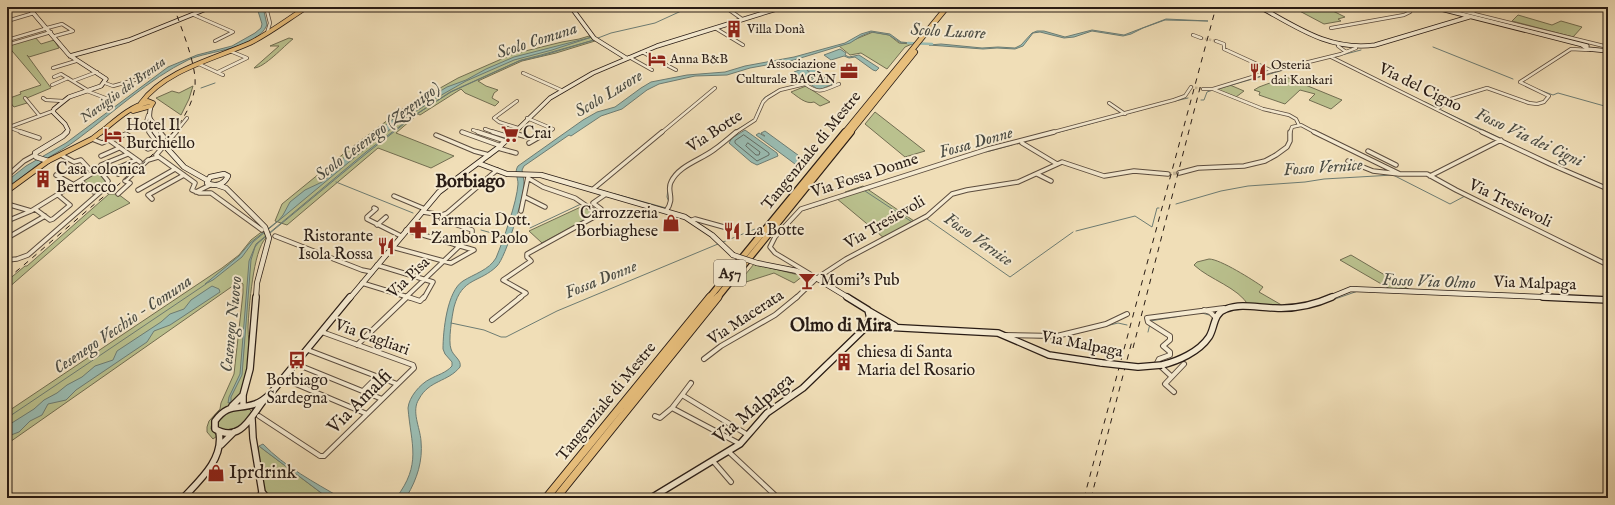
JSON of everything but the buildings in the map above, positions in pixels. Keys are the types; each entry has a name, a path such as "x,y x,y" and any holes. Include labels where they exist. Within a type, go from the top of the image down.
{"highway":[{"name":"Tangenziale di Mestre","path":"556,498 947,7"},
{"name":"Tangenziale di Mestre","path":"546,498 917,46 924,41 952,7"}],"main road":[{"path":"139,108 149,92 165,80 193,66 251,42 307,7"},
{"path":"145,98 150,104"},
{"path":"141,103 150,104"},
{"path":"7,191 47,161 92,139 113,121 150,104"}],"street":[{"path":"28,7 55,36 70,56 105,77 105,83"},
{"path":"70,56 129,40 211,7"},
{"path":"266,7 270,23 266,33"},
{"path":"571,7 594,38 627,58 652,70"},
{"path":"725,7 742,20"},
{"path":"183,498 205,474 221,445 255,416 265,399 284,379 401,236 443,188 490,155 544,102 561,90 587,76 642,52 677,39 783,7"},
{"path":"1331,28 1404,15 1410,12 1413,7"},
{"path":"1433,7 1468,17 1575,42 1584,47 1608,51"},
{"path":"1446,7 1608,47"},
{"path":"1460,10 1472,12 1486,7"},
{"path":"1262,8 1317,38 1346,50 1351,51 1356,48"},
{"path":"7,21 34,13"},
{"path":"194,15 233,32 215,41"},
{"path":"1203,89 1214,90 1272,71 1331,57 1346,50 1368,47 1406,37 1468,17"},
{"path":"11,39 62,24 73,31 55,36"},
{"path":"715,28 743,46"},
{"path":"7,45 51,32"},
{"path":"1193,35 1202,38"},
{"path":"1216,41 1224,44 1224,49 1237,56 1272,71"},
{"path":"1437,109 1451,99 1487,88 1533,104 1542,103 1549,96 1520,82 1569,50 1584,47"},
{"path":"218,72 246,58 230,51"},
{"path":"642,52 676,70"},
{"name":"Via del Cigno","path":"1331,57 1550,164 1608,189"},
{"path":"53,68 76,60"},
{"path":"199,64 223,74"},
{"path":"73,81 97,72"},
{"path":"523,73 561,90"},
{"path":"54,77 61,74 88,91 108,99"},
{"path":"105,83 114,86 149,76"},
{"path":"52,85 68,78"},
{"path":"8,127 53,111 63,101 72,96 99,87 105,83"},
{"name":"Via Botte","path":"666,211 671,204 670,183 676,175 686,166 714,150 741,128 755,120 763,102 767,98 780,90 804,83 817,91 839,84"},
{"name":"Via Botte","path":"592,190 715,88"},
{"name":"Via Fossa Donne","path":"810,276 810,274 775,253 770,247 775,237 798,211 914,172 1181,98 1186,95 1188,88 1190,88"},
{"name":"Via Tresievoli","path":"1214,90 1263,109 1289,115 1296,119 1299,125 1400,174"},
{"path":"25,98 39,115"},
{"path":"43,98 46,100 63,101"},
{"path":"517,100 494,118 499,122 518,128"},
{"path":"1109,103 1125,114"},
{"path":"150,104 145,125 157,143 154,148"},
{"path":"92,139 102,143 126,134 148,149 154,148 164,137 148,114 139,108"},
{"path":"7,176 22,163 36,157 40,149 63,136 68,131 65,124 53,111"},
{"path":"148,114 152,128 160,140"},
{"path":"187,118 171,138 156,153 156,155 195,183 192,189 196,192 211,193 264,228"},
{"path":"527,118 553,130 529,144"},
{"path":"1180,173 1190,169 1239,167 1266,160 1288,146 1290,142 1288,133 1299,125"},
{"path":"8,127 39,138"},
{"path":"485,129 509,137"},
{"path":"473,130 505,141"},
{"path":"462,132 516,153"},
{"path":"513,133 535,140"},
{"path":"436,135 474,151 490,155"},
{"path":"108,140 140,162"},
{"path":"1430,176 1501,140"},
{"path":"1021,142 1057,164 1068,164 1096,175 1104,176 1134,171 1168,174"},
{"path":"165,146 184,167 200,175 207,184 226,188 268,232 269,238 257,283 250,368 243,395 244,405"},
{"path":"101,156 119,148"},
{"path":"1361,155 1371,149"},
{"path":"1368,151 1396,165"},
{"path":"61,154 74,162 81,160 93,173"},
{"path":"7,221 35,209 99,170 101,165 128,154"},
{"path":"36,157 47,161"},
{"path":"118,194 130,183 124,181 150,159 159,157"},
{"path":"118,174 113,170 136,160"},
{"name":"Via Tresievoli","path":"1348,161 1366,170 1371,169 1382,175 1408,175 1421,173 1430,176 1608,265"},
{"path":"478,163 507,174 523,174 528,176 543,187 575,198 597,213 594,217 527,254 527,257 531,261 504,280 526,293 492,320"},
{"name":"Via Tresievoli","path":"816,278 846,259 926,216 952,194 967,190 1018,182 1057,164"},
{"path":"138,190 175,169"},
{"path":"7,260 19,258 29,254 103,190 107,186 108,181 99,170"},
{"path":"394,196 424,210 442,214 448,213 498,170"},
{"path":"1038,174 1051,181"},
{"path":"56,175 61,180 74,185"},
{"path":"152,199 148,195 184,175"},
{"path":"200,175 228,175 225,182 217,185"},
{"path":"196,192 216,175"},
{"path":"528,176 541,175 692,220 721,243 733,255 757,263 798,271 816,278 868,310 870,319"},
{"path":"521,211 528,176"},
{"path":"80,181 94,192"},
{"path":"225,182 226,188"},
{"path":"601,209 593,203 606,194"},
{"path":"35,209 51,220 70,204 58,195"},
{"path":"525,197 545,207"},
{"path":"7,204 31,211"},
{"path":"374,208 376,210 367,217 367,219 401,236"},
{"path":"446,221 448,213"},
{"path":"442,214 446,221"},
{"path":"7,238 45,216"},
{"path":"377,225 386,217"},
{"path":"692,220 695,219 731,229"},
{"name":"Via Pisa","path":"357,345 472,234 473,230 446,221"},
{"path":"392,247 444,262 453,263 474,250 406,230"},
{"path":"275,236 362,270 372,272"},
{"path":"362,283 419,301 423,300 433,282 377,265"},
{"name":"Via Macerata","path":"704,359 720,346 775,315 797,298 816,278"},
{"name":"Via Malpaga","path":"1171,376 1157,363 1159,358 1170,355 1170,352 1163,346 1170,340 1170,336 1150,323 1146,319 1149,316 1225,308 1297,308 1320,302 1346,290 1356,289 1608,300"},
{"name":"Via Malpaga","path":"864,329 884,327 998,333 1049,355 1138,367 1162,365 1177,359 1205,342 1212,332 1218,313 1225,308"},
{"name":"Via Malpaga","path":"868,310 890,325 900,328"},
{"path":"1203,310 1210,312 1216,318"},
{"name":"Via Malpaga","path":"1004,336 1009,334 1057,336 1106,324 1127,314"},
{"name":"Via Malpaga","path":"870,319 882,319"},
{"name":"Via Malpaga","path":"870,319 884,327"},
{"name":"Via Malpaga","path":"651,498 713,462 740,444 767,413 803,388 864,329 870,319"},
{"name":"Via Cagliari","path":"322,332 414,366"},
{"path":"308,350 397,384"},
{"path":"296,364 382,399"},
{"path":"1174,392 1165,384 1184,364"},
{"name":"Via Amalfi","path":"255,416 320,456 324,456 414,366"},
{"path":"363,391 377,377"},
{"path":"284,379 367,414"},
{"path":"655,416 660,418 672,408 691,383"},
{"path":"221,445 219,432 214,426 215,421 234,405 243,395"},
{"path":"682,395 748,434"},
{"path":"228,409 254,404 265,399"},
{"path":"244,405 253,410 255,416 253,438 261,495 267,498"},
{"path":"672,408 740,444"},
{"path":"219,432 229,433 238,430 249,433 253,438"},
{"path":"729,452 778,498"},
{"path":"713,462 731,482"}],"green space":[{"path":"1292,7 1319,7 1326,11 1331,10 1345,17 1338,19 1341,21 1324,24"},
{"path":"1518,15 1552,25 1561,21 1582,27 1573,37 1512,21"},
{"path":"873,32 889,35 899,43 912,44 905,47 887,69 861,53 850,55 839,46"},
{"path":"589,36 595,41 556,53 522,61 478,81 486,86 498,90 494,93 492,98 499,102 495,106 465,93 461,89 420,115 418,114 396,133 454,156 431,168 378,148 287,225 275,221 282,204 347,151 401,110 458,78 513,54"},
{"path":"35,37 41,44 54,40 59,48 29,57 27,55 51,88 27,98 27,103 14,107 7,99 21,94 20,92 41,85 7,45"},
{"path":"289,38 293,39 268,61 254,68 279,46 270,46"},
{"path":"1286,77 1342,100 1331,109 1309,100 1315,94 1300,90 1285,104 1259,95 1260,92 1254,90"},
{"path":"1230,85 1244,91 1236,97 1215,89"},
{"path":"193,86 189,99 181,115 156,98 172,91 179,93"},
{"path":"806,86 830,102 820,106 814,102 811,103 805,101 791,92"},
{"path":"875,112 925,151 905,157 865,124"},
{"path":"99,172 106,181 105,187 98,193 82,182"},
{"path":"863,186 914,221 884,238 836,198 847,194 845,192"},
{"path":"109,194 118,194 130,203 99,219 93,214 7,289 7,281 27,266"},
{"path":"585,205 598,213 542,243 529,231"},
{"path":"264,230 266,238 258,254 252,280 248,327 249,353 246,378 241,394 235,402 214,419 211,429 217,436 213,439 207,432 207,427 209,421 220,409 221,403 234,374 243,293 243,284 240,282 7,444 7,412 222,268 239,255 251,240"},
{"path":"1351,255 1410,290 1390,289 1340,260"},
{"path":"1209,259 1221,262 1252,280 1263,287 1259,292 1285,307 1249,306 1238,294 1194,265 1197,262"},
{"path":"754,264 803,276 794,283 774,273 746,282 740,281"},
{"path":"248,408 252,412 251,419 231,432 217,428 217,422 227,411"},
{"path":"259,446 328,498 269,497 265,492 257,452"}],"water":[{"path":"258,7 263,7 267,25 253,40 188,60 159,77 75,141 38,164 7,189 7,181 26,166 66,143 168,67 197,55 232,46 255,33 261,28 262,24"},
{"path":"1166,19 1208,21 1165,20 1123,36 1092,31 1074,37 1064,38 1040,32 1033,33 1023,46 1015,49 983,49 929,45 941,44 982,48 998,47 1015,48 1021,45 1032,33 1037,31 1044,31 1065,37 1092,30 1124,35"},
{"path":"871,31 890,34 901,42 912,43 901,43 889,35 871,32 850,43 794,60 750,68 727,75 695,76 659,84 647,90 622,109 601,116 571,136 569,135 524,166 522,170 524,185 521,202 514,227 501,261 491,271 467,285 457,297 452,316 450,345 460,362 460,367 450,376 433,384 419,399 416,414 421,448 420,463 414,483 407,496 405,498 396,498 404,486 412,464 413,454 408,408 410,400 422,384 452,366 452,362 445,354 443,349 445,322 450,302 453,293 463,281 485,269 496,258 506,232 515,201 518,184 516,172 518,166 583,120 597,112 615,107 651,82 687,75 725,72 745,66 794,57 845,43 861,34"},
{"path":"592,37 514,60 466,81 438,97 401,121 360,153 253,242 242,257 213,280 205,284 239,256 250,243 279,220 290,202 305,190 322,182 331,175 332,167 392,120 447,87 466,80 486,69 514,57"},
{"path":"594,40 541,56 519,61 451,92 429,106 450,92 521,60"},
{"path":"840,49 849,57 859,55 879,68 876,71 873,70 855,57 849,58 844,56 831,60 824,55"},
{"path":"810,66 819,74 814,76 806,69 813,77 805,79 794,72"},
{"path":"822,76 833,84 819,90 807,82 809,80"},
{"path":"415,115 367,153 255,247 251,260 242,375 231,397 231,402 228,403 229,397 240,374 249,261 256,244 366,152"},
{"path":"745,130 777,153 778,156 757,165 751,162 729,143 732,138"},
{"path":"765,131 802,158 800,164 795,164 756,135 759,133 765,136 761,133"},
{"path":"212,286 219,289 220,292 170,325 154,331 147,342 76,390 66,400 48,404 42,415 30,421 19,432 7,435 7,426 34,409 44,400 82,377 95,366 113,360 117,351 161,322 170,314 184,309 191,300"},
{"path":"263,444 290,467 341,498 328,498 259,446"}],"waterway":[{"name":"Scolo Cesenego (Zezenigo)","path":"598,38 611,33 655,23 690,7"},
{"name":"Scolo Lusore","path":"908,43 932,44"},
{"path":"1433,47 1513,79"},
{"path":"1334,57 1361,50"},
{"name":"Fosso Via dei Cigni","path":"1305,62 1331,56"},
{"name":"Fossa Donne","path":"1218,89 1294,67"},
{"path":"201,88 215,83"},
{"path":"1537,89 1553,95 1558,93 1608,107"},
{"name":"Fossa Donne","path":"1201,100 1204,100 1207,92 1213,90"},
{"path":"758,110 764,98 776,91"},
{"name":"Fossa Donne","path":"1175,101 1188,98"},
{"name":"Fossa Donne","path":"1056,133 1170,102"},
{"name":"Fosso Via dei Cigni","path":"1425,102 1437,108"},
{"name":"Fosso Via dei Cigni","path":"1441,110 1500,138"},
{"path":"736,130 747,124"},
{"path":"716,146 732,133"},
{"name":"Fosso Via dei Cigni","path":"1503,140 1547,161"},
{"name":"Fossa Donne","path":"986,152 1012,145"},
{"path":"690,162 708,152"},
{"name":"Fosso Vernice","path":"1176,204 1221,191 1248,186 1305,182 1324,179 1393,175 1450,204 1465,196"},
{"name":"Fosso Via dei Cigni","path":"1581,175 1608,187"},
{"path":"668,186 671,178"},
{"path":"336,182 413,213"},
{"path":"668,189 667,197 669,202"},
{"name":"Fosso Vernice","path":"865,191 912,222"},
{"path":"615,194 666,208"},
{"name":"Fossa Donne","path":"801,211 827,203"},
{"path":"530,228 581,204"},
{"name":"Fosso Vernice","path":"1076,231 1135,216 1152,227 1157,208 1159,208"},
{"name":"Fossa Donne","path":"790,218 795,214"},
{"name":"Fosso Vernice","path":"916,220 923,216"},
{"name":"Fosso Vernice","path":"927,219 1010,277 1073,232"},
{"name":"Fossa Donne","path":"723,242 760,227"},
{"path":"481,230 499,235"},
{"name":"Fossa Donne","path":"451,323 484,330 501,337 506,337 557,311 718,244"},
{"name":"Fosso Vernice","path":"1603,261 1608,263"},
{"name":"Cesenego Vecchio - Comuna","path":"7,418 206,284"},
{"name":"Fosso Via Olmo","path":"1278,311 1309,308 1358,291"},
{"name":"Fosso Via Olmo","path":"1234,310 1245,309"},
{"name":"Fosso Via Olmo","path":"1225,313 1229,311"},
{"name":"Fosso Via Olmo","path":"1202,313 1209,315"},
{"name":"Fosso Via Olmo","path":"1150,321 1181,316"},
{"name":"Fosso Via Olmo","path":"1026,337 1054,339 1118,323 1127,325"},
{"name":"Fosso Via Olmo","path":"1148,332 1150,324"}],"tunnel":[{"path":"1201,38 1216,41"},
{"path":"1191,87 1203,89"},
{"path":"1168,174 1179,173"}],"railway":[{"path":"7,279 137,169 169,138 181,121 190,104 195,86 195,77 188,46 174,7"},
{"path":"1084,498 1216,7"},
{"path":"1133,348 1201,84"},
{"path":"1091,498 1132,341"}],"place":[{"name":"Villa Donà","path":"734,29"},
{"name":"Anna B&B","path":"657,59"},
{"name":"Associazione Culturale BACÀN","path":"849,71"},
{"name":"Osteria dai Kankari","path":"1258,72"},
{"name":"Crai","path":"510,134"},
{"name":"Hotel Il Burchiello","path":"113,135"},
{"name":"Casa colonica Bertocco","path":"43,179"},
{"name":"Carrozzeria Borbiaghese","path":"671,223"},
{"name":"Farmacia Dott. Zambon Paolo","path":"418,230"},
{"name":"La Botte","path":"732,231"},
{"name":"Ristorante Isola Rossa","path":"386,246"},
{"name":"Momi's Pub","path":"807,281"},
{"name":"Borbiago Sardegna","path":"297,360"},
{"name":"chiesa di Santa Maria del Rosario","path":"844,362"},
{"name":"Iprdrink","path":"216,473"}],"district":[{"name":"Borbiago","path":"470,182"},
{"name":"Olmo di Mira","path":"841,326"}],"water label":[{"name":"Scolo Comuna","path":"537,41"},
{"name":"Naviglio del Brenta","path":"123,90"},
{"name":"Cesenego Nuovo","path":"232,324"}]}
